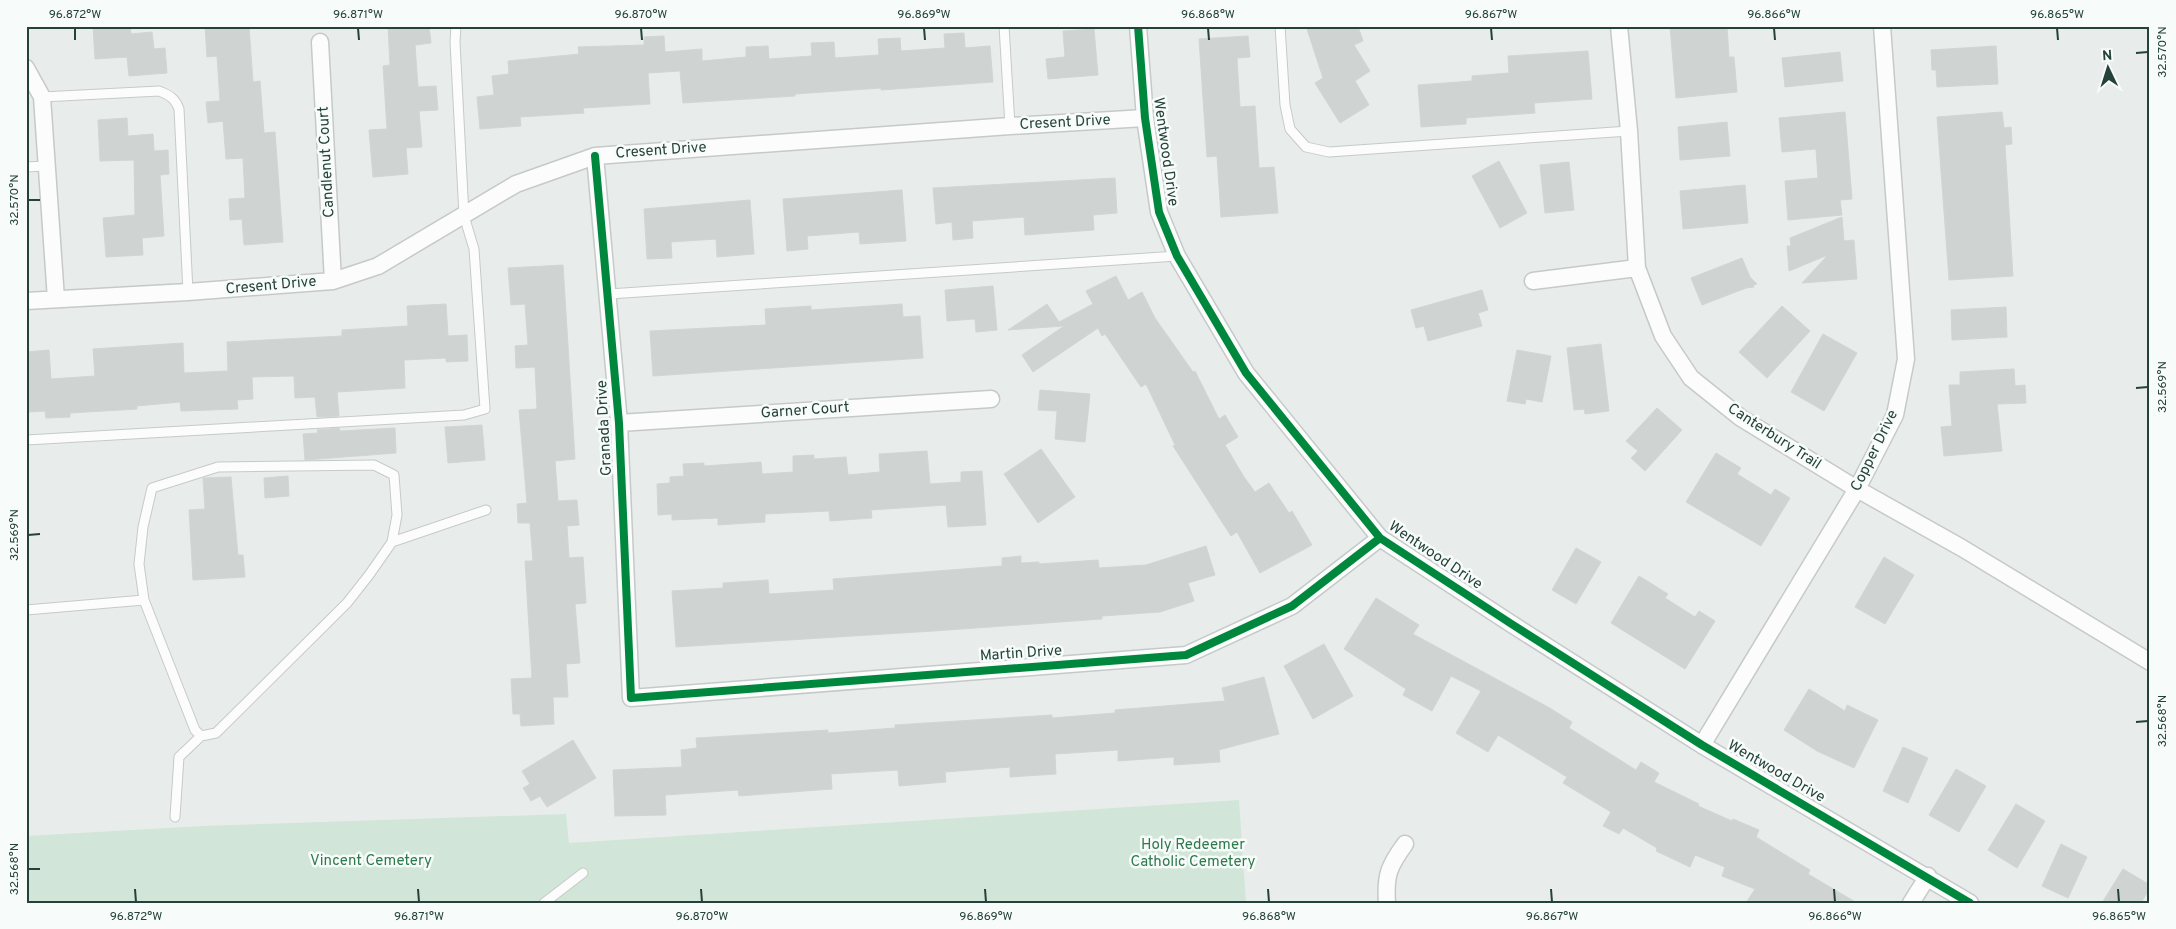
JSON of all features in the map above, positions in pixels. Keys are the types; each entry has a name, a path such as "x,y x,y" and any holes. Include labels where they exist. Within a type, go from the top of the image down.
{"street":[{"name":"Wentwood Drive","path":"1138,26 1145,118 1158,212 1177,256 1246,373 1380,538 1702,745 1928,876 1970,903"},
{"name":"Canterbury Trail","path":"1619,26 1629,131 1637,268 1663,336 1691,378 1741,418 1857,489 1962,548 2150,662"},
{"name":"Copper Drive","path":"1702,745 1857,489 1895,415 1906,359 1882,26"},
{"name":"Candlenut Court","path":"320,42 333,281"},
{"path":"26,68 42,97 56,300"},
{"name":"Cresent Drive","path":"26,301 188,292 333,281 378,266 516,184 595,156 1145,118"},
{"name":"Granada Drive","path":"595,156 609,294 619,423 631,698"},
{"path":"1533,282 1637,268"},
{"name":"Garner Court","path":"619,423 991,399"},
{"name":"Martin Drive","path":"631,698 1186,655 1292,606 1380,538"},
{"path":"1387,903 1386,886 1390,864 1405,844"},
{"path":"1911,903 1928,876"}],"lane":[{"path":"26,440 464,415 485,409 474,249 464,216 456,26"},
{"path":"1004,26 1010,126"},
{"path":"1280,26 1285,105 1290,130 1306,147 1329,152 1629,131"},
{"path":"42,97 159,90 169,94 176,101 179,109 188,292"},
{"path":"26,167 46,166"},
{"path":"609,294 1177,256"},
{"path":"175,817 178,757 201,736 216,732 346,603 370,575 392,542 397,515 394,474 374,465 218,467 152,488 143,526 139,564 144,600 195,730 201,736"},
{"path":"392,542 486,510"},
{"path":"26,610 144,600"},
{"path":"544,903 583,873"}],"green space":[{"name":"Holy Redeemer Catholic Cemetery","path":"1239,800 1246,903 26,903 26,836 203,826 566,814 569,843"}],"building":[{"path":"93,26 130,26 131,34 152,32 154,49 165,48 167,73 129,76 127,57 95,59"},
{"path":"205,26 249,26 253,82 260,81 264,133 275,132 283,242 244,245 242,219 230,220 229,199 245,198 243,158 226,159 223,121 208,123 206,102 220,101 217,56 207,57"},
{"path":"388,26 429,26 431,43 415,45 418,87 436,86 438,110 419,111 422,147 406,148 408,174 373,177 369,130 387,129 383,66 390,65"},
{"path":"1306,26 1358,26 1363,41 1354,45 1370,71 1355,81 1369,105 1340,123 1315,83 1323,78"},
{"path":"1670,26 1727,26 1729,57 1734,57 1737,92 1676,98"},
{"path":"1094,29 1098,75 1048,79 1046,59 1065,57 1063,31"},
{"path":"964,33 965,48 990,46 993,82 881,90 881,88 683,103 680,71 648,73 650,104 583,108 584,113 520,117 521,126 480,129 477,97 494,95 492,76 509,74 508,61 579,54 578,47 644,45 644,37 664,36 665,52 702,49 702,61 746,57 746,47 768,46 769,59 812,56 811,43 834,42 835,58 879,55 878,39 900,38 901,51 945,48 944,34"},
{"path":"1248,36 1250,57 1237,58 1240,107 1255,106 1259,168 1274,167 1278,213 1221,217 1217,156 1207,157 1199,39"},
{"path":"1996,46 1998,84 1937,87 1936,70 1932,70 1931,50"},
{"path":"1588,51 1592,99 1534,103 1535,113 1466,118 1466,124 1421,127 1418,85 1472,81 1472,76 1509,73 1508,56"},
{"path":"1840,52 1843,81 1785,87 1782,58"},
{"path":"1845,112 1852,199 1840,200 1842,215 1788,220 1785,181 1818,178 1816,149 1782,152 1779,118"},
{"path":"2002,112 2004,128 2011,127 2012,144 2005,145 2013,276 1949,280 1937,117"},
{"path":"127,118 128,136 153,134 154,151 168,150 169,174 160,175 164,236 142,238 143,255 106,257 103,218 135,215 134,160 100,161 98,120"},
{"path":"1727,122 1730,156 1680,160 1678,127"},
{"path":"1499,161 1527,213 1500,228 1472,176"},
{"path":"1569,162 1574,210 1545,213 1540,165"},
{"path":"1115,178 1117,213 1093,215 1094,230 1025,235 1024,217 972,221 973,238 953,240 952,222 936,224 933,188"},
{"path":"1745,185 1748,223 1683,229 1680,191"},
{"path":"902,190 906,241 860,244 859,232 807,236 808,249 787,251 783,199"},
{"path":"750,200 754,254 717,257 716,239 671,242 672,258 647,259 644,209"},
{"path":"1842,217 1844,241 1854,240 1857,279 1802,283 1828,255 1789,271 1787,246 1791,246 1790,238"},
{"path":"1742,258 1750,277 1757,284 1753,285 1754,287 1746,288 1702,305 1691,278"},
{"path":"563,265 575,459 555,461 558,501 577,500 579,525 567,526 569,558 583,557 586,603 575,604 580,663 566,664 568,697 553,697 554,724 521,726 520,714 513,714 511,679 532,678 525,561 533,561 530,523 518,523 517,504 527,503 519,410 537,409 535,367 516,368 515,346 528,345 525,304 511,305 508,268"},
{"path":"1116,276 1128,300 1142,292 1155,318 1193,372 1195,371 1219,419 1225,415 1238,437 1225,445 1244,477 1255,492 1269,483 1289,513 1292,511 1312,545 1260,573 1237,532 1231,536 1173,446 1175,445 1146,384 1141,387 1105,334 1102,336 1098,328 1033,372 1022,355 1064,326 1008,330 1047,304 1059,322 1093,304 1086,291"},
{"path":"993,286 997,330 976,332 975,319 947,321 945,290"},
{"path":"1482,290 1488,310 1478,313 1482,326 1428,341 1424,326 1416,328 1411,310"},
{"path":"446,304 448,336 467,335 468,361 446,362 446,358 404,360 405,388 337,392 339,416 317,417 315,397 295,398 294,376 252,377 253,399 237,400 238,409 181,411 180,402 137,406 137,409 70,413 70,417 46,418 45,411 29,412 26,352 49,350 51,379 95,376 93,349 183,343 184,373 228,371 227,342 342,336 342,330 408,326 407,306"},
{"path":"902,304 903,317 920,316 923,358 653,376 650,331 766,325 765,309 811,306 811,310"},
{"path":"1782,306 1810,331 1767,378 1739,352"},
{"path":"2006,307 2007,337 1952,340 1951,310"},
{"path":"1823,334 1857,353 1824,411 1791,392"},
{"path":"1601,344 1609,411 1585,414 1584,409 1574,410 1567,348"},
{"path":"1517,350 1551,356 1542,402 1526,399 1525,404 1507,401"},
{"path":"2014,369 2015,386 2025,385 2026,403 1997,404 2002,451 1944,456 1941,427 1952,426 1949,385 1960,385 1960,372"},
{"path":"1040,390 1090,394 1085,442 1055,439 1057,411 1038,410"},
{"path":"1657,408 1682,430 1645,471 1631,458 1638,451 1626,441"},
{"path":"482,425 485,460 448,463 445,427"},
{"path":"339,428 340,431 395,428 396,453 305,460 303,434 318,433 317,430"},
{"path":"1041,449 1075,497 1038,523 1004,474"},
{"path":"927,451 930,484 961,482 961,472 982,471 986,525 948,527 946,505 871,510 872,518 830,521 829,511 765,514 765,522 718,525 718,518 672,520 672,514 658,515 657,484 670,483 670,477 684,476 683,464 704,463 704,466 761,462 762,474 793,472 793,456 814,455 814,459 846,457 848,475 880,472 879,454"},
{"path":"1716,453 1741,468 1737,474 1771,495 1775,489 1790,498 1761,546 1686,502"},
{"path":"288,476 289,496 265,498 264,478"},
{"path":"231,477 238,555 243,555 245,577 193,580 189,510 205,509 203,478"},
{"path":"1206,546 1215,575 1188,583 1194,601 1160,612 1102,616 1102,619 676,647 672,591 723,588 723,583 768,580 769,594 834,590 833,579 1002,566 1002,558 1021,556 1021,563 1039,562 1039,564 1098,560 1099,568 1146,565"},
{"path":"1576,548 1601,562 1576,604 1552,590"},
{"path":"1884,557 1914,575 1885,624 1855,607"},
{"path":"1639,576 1668,594 1665,598 1695,617 1699,611 1715,621 1685,669 1611,623"},
{"path":"1376,598 1419,625 1413,634 1548,707 1572,722 1569,728 1636,770 1641,762 1659,773 1654,782 1699,804 1698,806 1732,821 1733,819 1759,830 1756,837 1810,870 1808,874 1857,903 1746,903 1755,889 1722,876 1725,867 1695,855 1690,867 1656,851 1657,848 1623,828 1619,834 1603,826 1611,812 1563,783 1567,777 1498,735 1488,752 1456,733 1481,691 1451,676 1432,711 1403,695 1406,689 1344,649"},
{"path":"1324,644 1353,696 1313,719 1284,666"},
{"path":"1264,677 1279,734 1219,750 1220,762 1174,765 1174,757 1118,761 1118,750 1055,754 1056,774 1010,777 1010,767 945,772 946,782 899,786 898,770 831,774 832,789 739,796 738,790 665,795 666,815 615,816 613,770 682,767 681,750 697,748 696,738 828,730 828,733 895,728 895,725 1052,715 1052,718 1115,713 1115,710 1225,701 1222,688"},
{"path":"1809,689 1845,711 1847,705 1878,720 1854,768 1817,751 1784,730"},
{"path":"573,740 596,778 547,807 540,796 531,801 523,788 530,784 522,771"},
{"path":"1903,747 1928,758 1908,803 1883,791"},
{"path":"1956,769 1986,786 1959,832 1929,815"},
{"path":"2016,804 2045,821 2017,868 1988,850"},
{"path":"2061,844 2087,857 2068,898 2042,886"},
{"path":"2123,869 2150,885 2141,903 2102,903"}],"cycle path":[{"path":"1138,26 1145,118 1159,212 1177,256 1246,373 1380,538 1702,745 1970,903"},
{"path":"595,156 619,423 631,698 1186,655 1292,606 1380,538"}],"park label":[{"name":"Vincent Cemetery","path":"371,861"}]}
